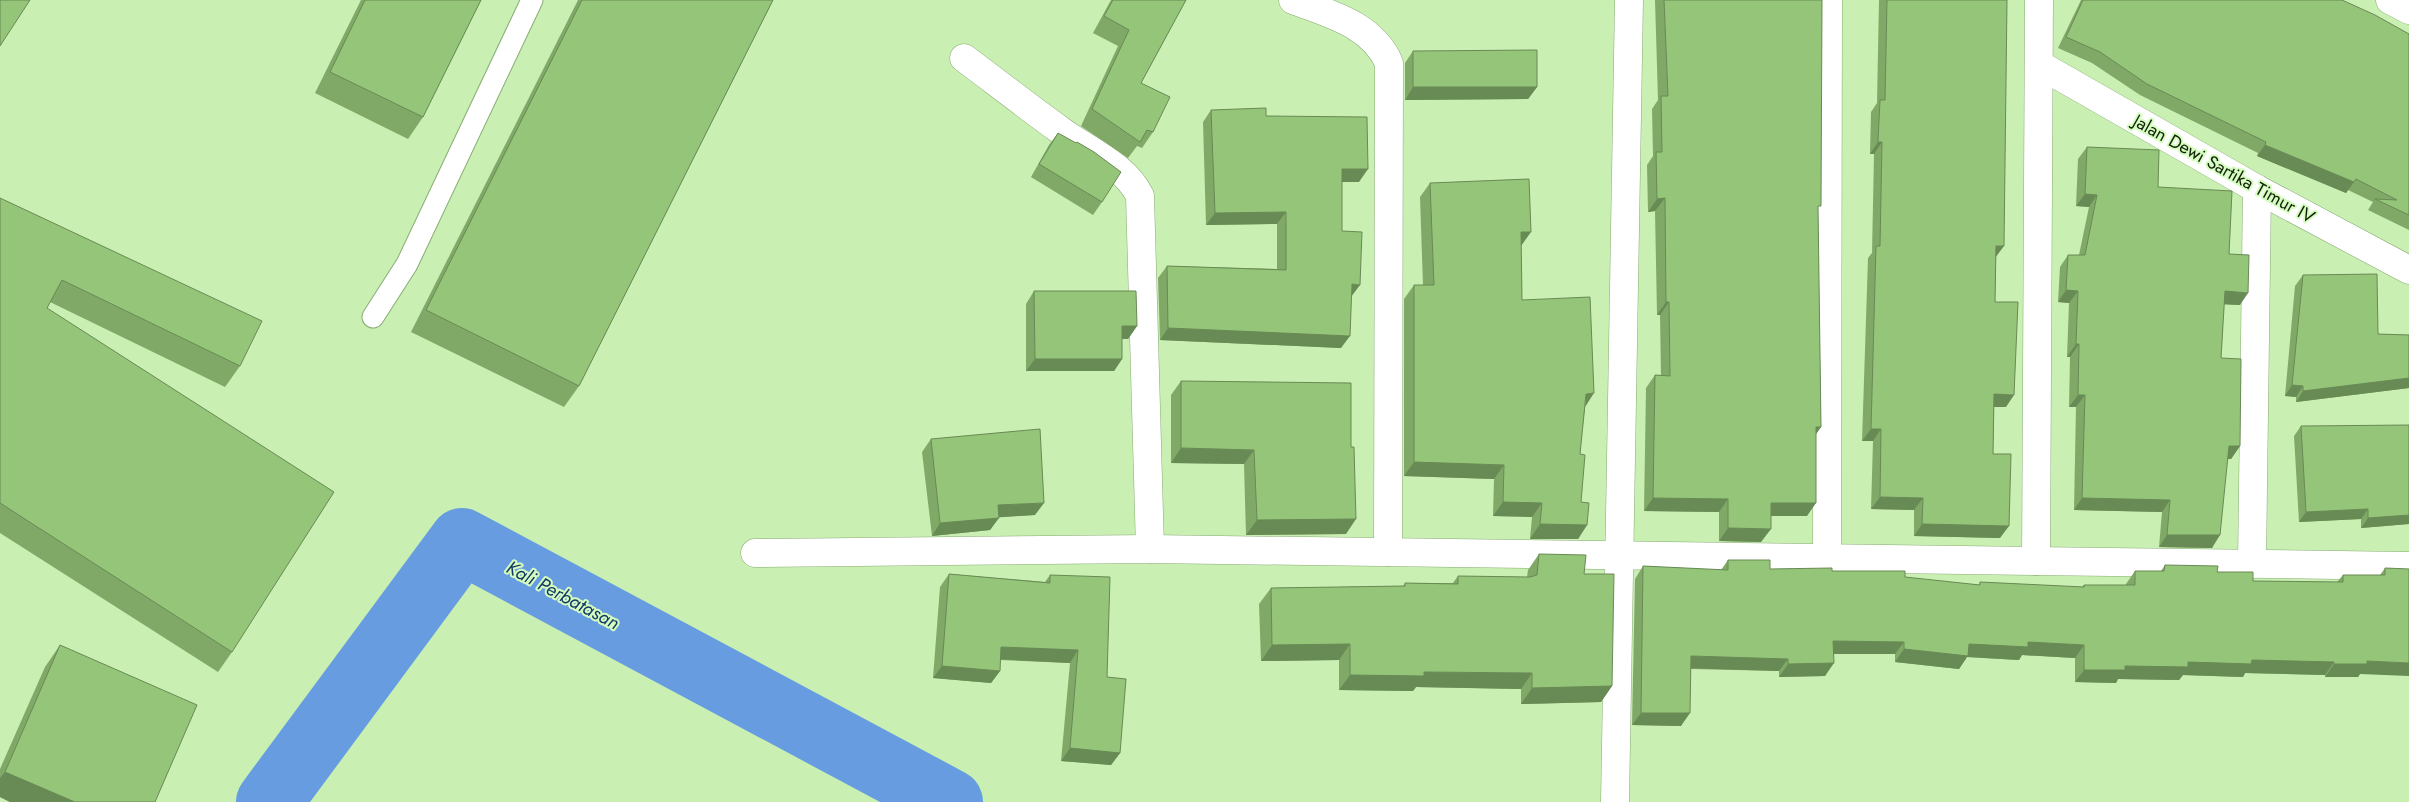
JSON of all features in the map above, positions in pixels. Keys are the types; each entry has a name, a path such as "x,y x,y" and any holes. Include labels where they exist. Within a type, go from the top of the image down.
{"street":[{"path":"1293,0 1337,17 1370,35 1379,44 1389,63 1388,552"},
{"path":"1615,802 1629,0"},
{"path":"1827,558 1828,0"},
{"path":"2036,561 2039,0"},
{"path":"2390,0 2409,10"},
{"path":"964,58 1055,126 1117,169 1131,180 1140,196 1150,549"},
{"name":"Jalan Dewi Sartika Timur IV","path":"2040,65 2257,189 2409,270"},
{"path":"2252,564 2257,189"},
{"path":"755,552 1150,549 2409,566"}],"lane":[{"path":"373,317 407,264 532,0"}],"building":[{"path":"0,0 30,0 0,46"},
{"path":"365,0 481,0 423,117 330,72"},
{"path":"582,0 773,0 579,386 426,310"},
{"path":"1113,0 1186,0 1141,83 1170,97 1153,132 1147,130 1140,142 1092,109 1129,30 1104,16"},
{"path":"1664,0 1822,0 1821,206 1818,206 1821,427 1816,427 1816,503 1771,503 1771,529 1728,528 1728,499 1653,498 1655,375 1670,376 1669,302 1666,302 1665,198 1657,199 1656,152 1662,152 1661,96 1668,96"},
{"path":"1887,0 2007,0 2004,246 1996,246 1995,302 2018,302 2014,395 1994,394 1993,454 2011,454 2009,526 1922,524 1923,498 1880,497 1881,429 1871,429 1876,246 1880,246 1882,142 1878,142 1880,100 1885,100"},
{"path":"2083,0 2342,0 2375,15 2409,34 2409,215 2375,199 2397,200 2356,179 2354,182 2265,145 2266,142 2147,84 2100,52 2066,37"},
{"path":"1537,50 1537,87 1413,87 1413,51"},
{"path":"1266,108 1266,116 1367,117 1368,169 1342,169 1342,231 1362,232 1360,285 1352,284 1350,336 1168,328 1167,266 1286,270 1286,212 1215,213 1211,110"},
{"path":"1058,133 1094,152 1121,172 1102,202 1039,164"},
{"path":"2087,147 2159,150 2158,187 2232,191 2229,254 2249,255 2248,293 2225,291 2221,358 2241,359 2240,446 2229,446 2220,535 2167,535 2170,500 2082,498 2085,395 2078,395 2079,344 2076,344 2078,291 2066,290 2068,255 2085,255 2097,195 2085,194"},
{"path":"1529,179 1531,232 1521,232 1522,300 1590,297 1594,393 1586,394 1580,454 1585,455 1581,502 1589,503 1587,525 1540,524 1542,503 1503,502 1504,465 1414,462 1414,285 1434,285 1430,183"},
{"path":"0,198 262,321 240,366 62,280 47,308 334,492 232,652 0,503"},
{"path":"2377,274 2378,334 2409,335 2409,378 2303,391 2303,386 2292,385 2303,275"},
{"path":"1034,291 1136,291 1137,326 1122,326 1122,359 1035,359"},
{"path":"1181,381 1351,383 1351,447 1354,447 1356,519 1257,520 1254,450 1181,448"},
{"path":"2409,425 2409,515 2368,518 2368,509 2306,512 2301,426"},
{"path":"1040,429 1044,503 998,505 999,518 940,523 931,439"},
{"path":"1539,554 1586,555 1584,574 1614,574 1612,686 1532,688 1532,673 1424,672 1424,676 1350,675 1350,644 1272,645 1271,588 1405,586 1405,583 1458,584 1458,576 1530,577 1537,575"},
{"path":"1728,560 1770,560 1770,569 1832,568 1832,571 1905,571 1905,577 1980,585 1980,582 2084,587 2084,585 2135,585 2135,571 2164,571 2165,565 2218,566 2217,572 2253,572 2253,581 2343,582 2343,575 2385,575 2385,568 2409,569 2409,663 2367,661 2367,664 2334,664 2334,662 2252,660 2251,664 2188,662 2188,667 2125,666 2125,670 2084,670 2084,645 2028,642 2028,647 1969,644 1968,656 1904,649 1904,642 1833,641 1834,663 1788,664 1788,659 1691,656 1690,713 1641,713 1643,566 1728,570"},
{"path":"949,574 1050,583 1050,575 1110,577 1107,677 1126,679 1120,753 1070,748 1078,650 1001,647 1000,671 942,666"},
{"path":"60,645 197,705 155,802 75,802 5,772"}],"waterway":[{"name":"Kali Perbatasan","path":"269,802 462,541 950,802"}]}
